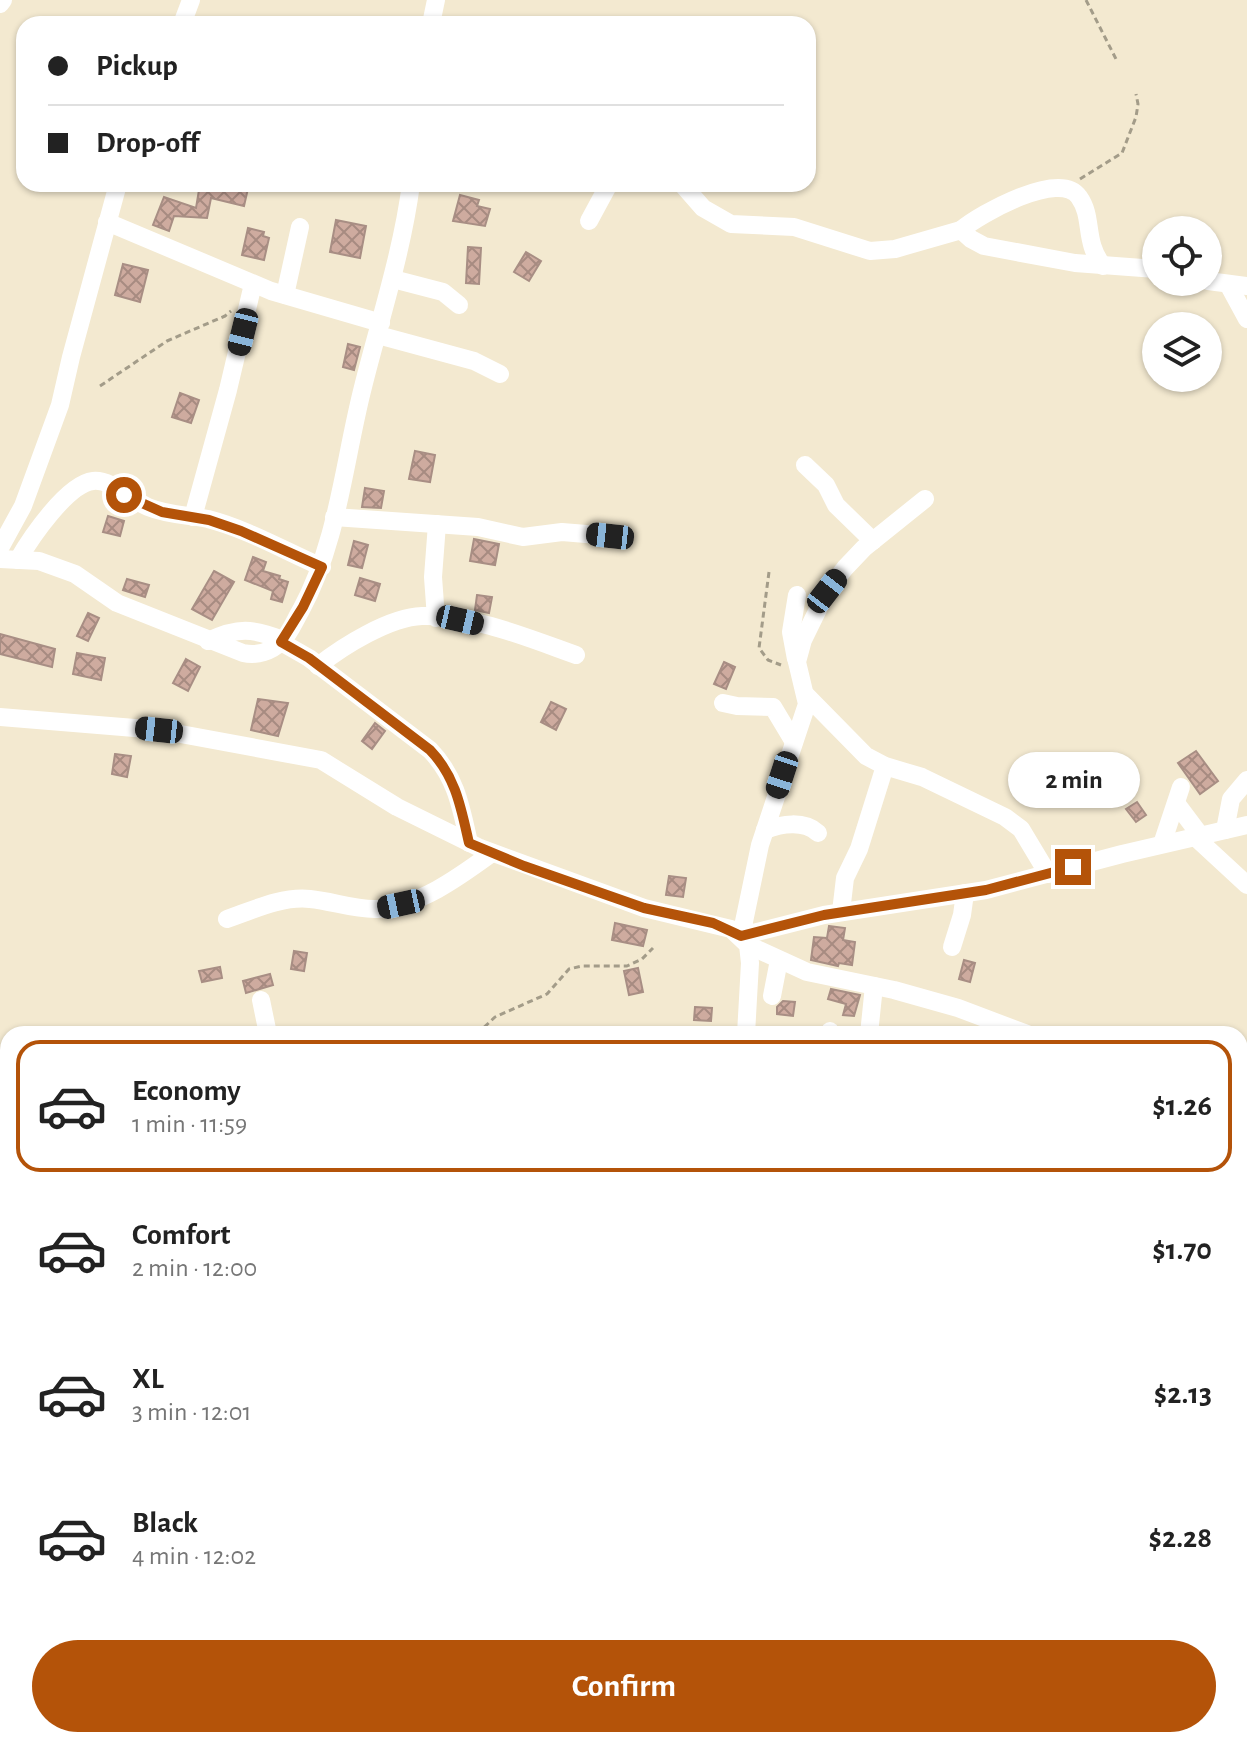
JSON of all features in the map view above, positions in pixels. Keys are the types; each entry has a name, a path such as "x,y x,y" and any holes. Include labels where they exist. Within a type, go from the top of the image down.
{"street":[{"path":"689,192 703,208 731,224 794,227 870,251 895,249 961,230 998,206 1033,193 1067,188 1076,192 1084,206 1089,242 1103,266"},
{"path":"0,548 23,506 60,405 116,192"},
{"path":"9,559 39,561 75,574 117,603 181,627 208,641 253,655 282,641 322,567 363,386 404,235 410,192"},
{"path":"589,221 605,192"},
{"path":"107,222 252,287 285,295 474,361 500,374"},
{"path":"285,295 300,227"},
{"path":"961,230 984,246 1075,263 1142,268"},
{"path":"393,279 443,292 459,305"},
{"path":"1238,285 1247,319"},
{"path":"193,517 252,287"},
{"path":"805,465 826,485 836,505 873,541"},
{"path":"9,559 56,507 82,485 93,481 109,485 146,506 241,531 322,567"},
{"path":"798,667 803,640 827,591 873,541 925,499"},
{"path":"334,517 478,527 523,537 562,532 610,536"},
{"path":"436,618 433,577 437,524"},
{"path":"746,1026 750,963 745,941 765,830 807,696 791,632 797,595"},
{"path":"318,666 342,648 382,627 422,616 484,625 576,655"},
{"path":"282,641 430,750 444,764 460,802 469,843"},
{"path":"807,696 866,756 885,766 922,777 1013,823 1021,829 1048,874"},
{"path":"723,703 773,707 794,742"},
{"path":"0,717 159,730 321,760 397,807 492,853 644,908 713,923 807,972 958,1008 996,1026"},
{"path":"841,912 845,878 859,849 885,766"},
{"path":"1225,830 1231,799 1247,780"},
{"path":"1162,844 1179,795 1197,836 1247,885"},
{"path":"765,830 780,824 812,828 818,833"},
{"path":"745,941 841,912 965,893 1247,825"},
{"path":"227,919 288,899 310,899 376,909 401,904 450,883 492,853"},
{"path":"952,947 965,893"},
{"path":"772,996 779,960"},
{"path":"870,1026 874,986"},
{"path":"261,1000 266,1026"}],"path":[{"path":"1086,0 1116,59"},
{"path":"1067,188 1122,153 1133,129 1138,104 1136,94"},
{"path":"100,386 167,341 225,316 252,287"},
{"path":"769,572 759,648 768,660 798,667"},
{"path":"485,1026 495,1017 547,994 569,969 627,966 642,959 653,948"}],"building":[{"path":"199,192 247,192 244,206 211,198 207,218 174,216 169,231 153,225 164,197 196,208"},
{"path":"460,195 479,200 477,206 490,209 485,226 453,221"},
{"path":"336,220 366,226 360,258 330,252"},
{"path":"248,228 264,232 263,236 269,238 264,260 242,255"},
{"path":"468,247 481,248 479,284 466,283"},
{"path":"526,252 541,261 529,281 514,272"},
{"path":"123,264 148,270 140,302 115,295"},
{"path":"348,344 360,347 354,370 343,367"},
{"path":"180,393 199,400 191,423 172,417"},
{"path":"415,451 435,455 430,482 409,479"},
{"path":"365,488 384,491 381,508 362,507"},
{"path":"108,516 124,521 120,536 103,532"},
{"path":"474,539 499,544 495,565 470,561"},
{"path":"354,541 368,545 362,568 348,565"},
{"path":"253,557 266,562 263,571 288,582 282,602 271,599 273,591 245,580"},
{"path":"214,571 234,582 212,620 192,609"},
{"path":"360,578 380,584 375,601 355,595"},
{"path":"127,579 149,585 145,597 123,590"},
{"path":"477,595 492,597 489,613 475,610"},
{"path":"88,613 99,618 88,641 77,636"},
{"path":"0,634 55,649 52,667 0,654"},
{"path":"77,653 105,658 101,680 73,674"},
{"path":"186,659 200,667 188,691 173,683"},
{"path":"724,662 735,667 726,689 714,684"},
{"path":"258,699 288,703 278,736 251,730"},
{"path":"551,702 566,709 556,730 541,722"},
{"path":"375,723 385,731 372,749 362,741"},
{"path":"1196,751 1218,781 1200,794 1178,763"},
{"path":"115,754 131,756 127,777 112,774"},
{"path":"1137,802 1146,815 1136,822 1126,809"},
{"path":"669,876 686,878 683,897 666,895"},
{"path":"615,923 647,930 643,946 612,940"},
{"path":"829,926 845,928 843,940 855,942 852,965 839,963 838,966 811,960 814,937 827,938"},
{"path":"294,951 307,953 304,971 291,969"},
{"path":"964,960 975,963 970,982 959,979"},
{"path":"220,967 222,978 202,982 199,971"},
{"path":"638,968 643,992 629,995 624,971"},
{"path":"270,974 273,985 246,993 243,981"},
{"path":"831,989 860,995 854,1016 843,1015 846,1004 828,999"},
{"path":"783,1001 795,1002 793,1016 777,1014 777,1007"},
{"path":"695,1007 712,1008 711,1021 694,1020"}],"route":[{"path":"124,495 162,512 209,520 241,531 322,567 303,607 281,642 309,658 430,750 444,764 452,779 469,843 524,866 644,908 713,923 741,936 824,915 986,890 1073,867"}]}
